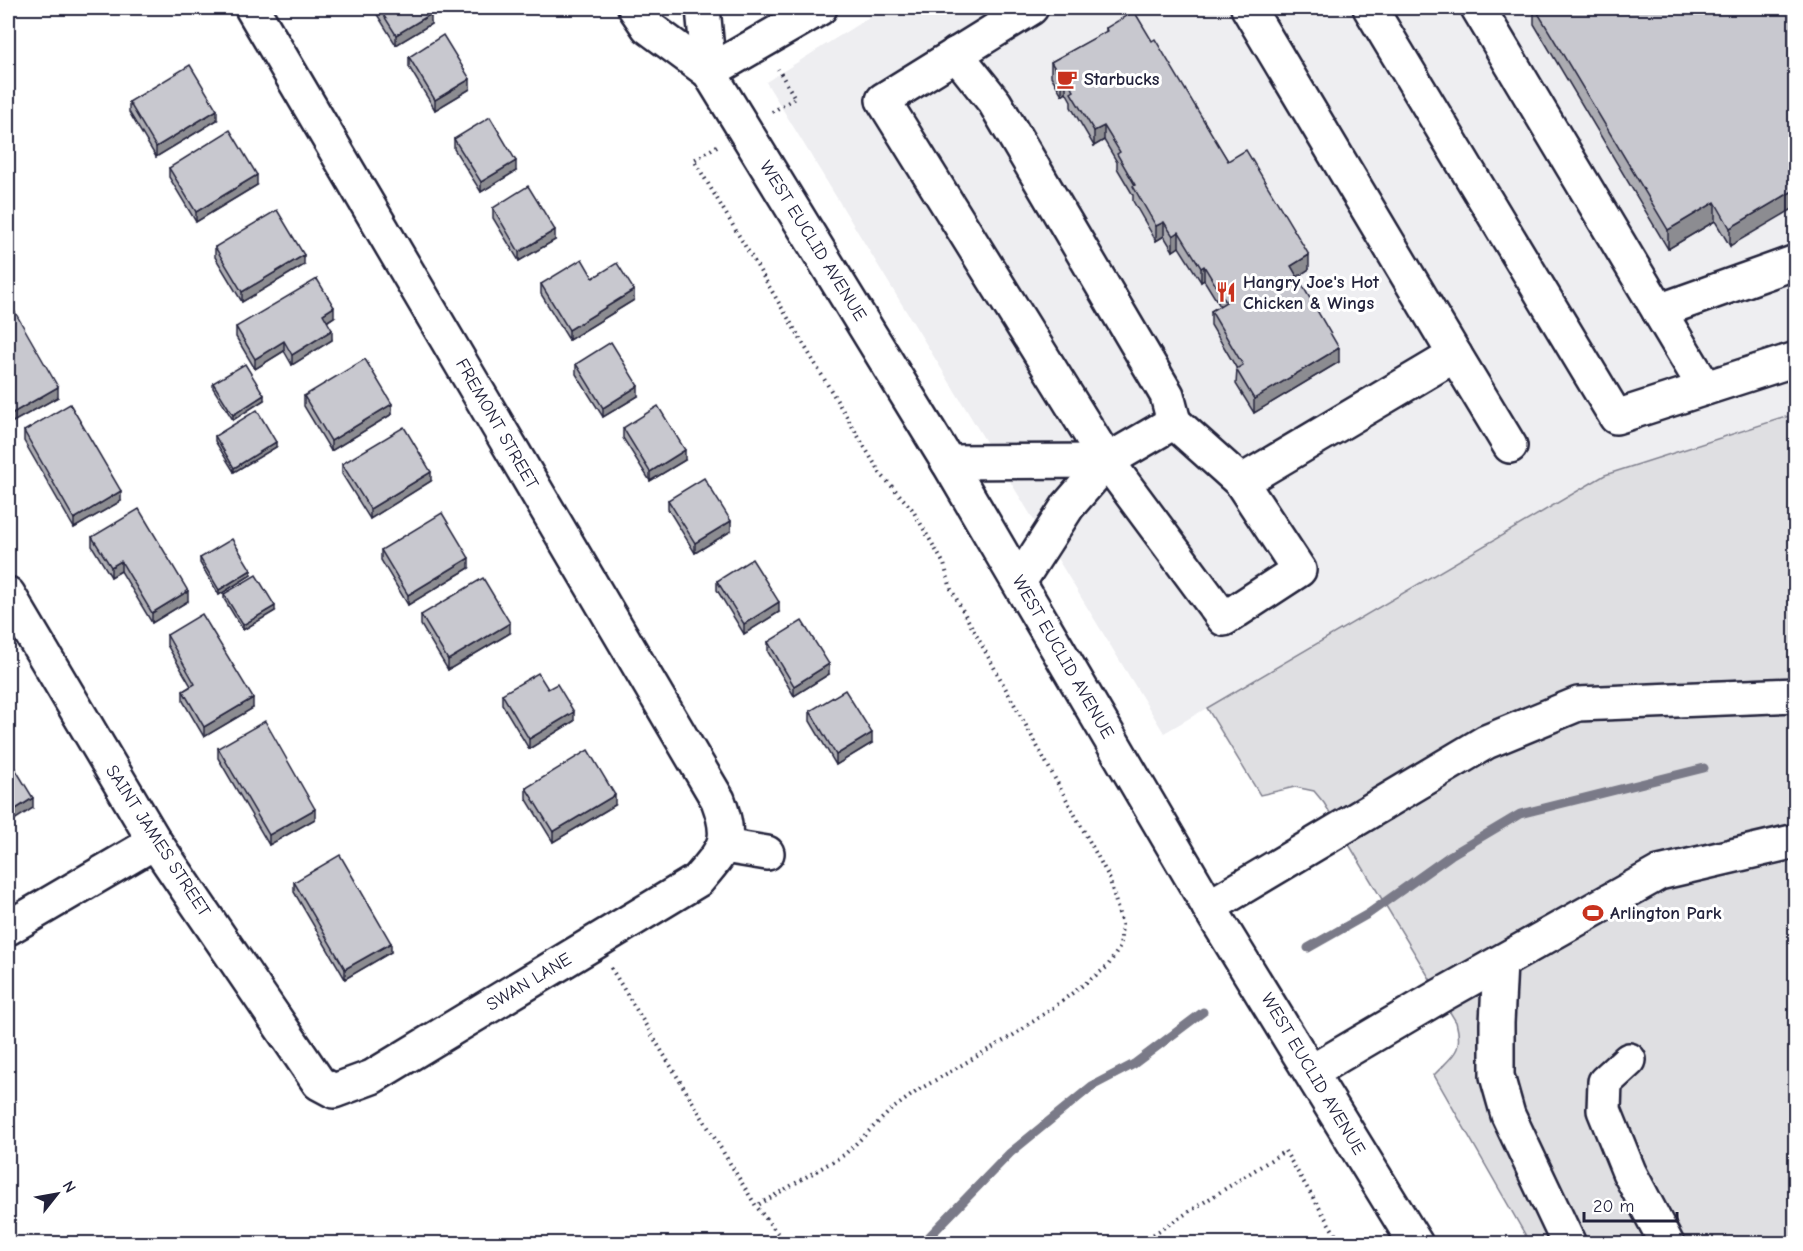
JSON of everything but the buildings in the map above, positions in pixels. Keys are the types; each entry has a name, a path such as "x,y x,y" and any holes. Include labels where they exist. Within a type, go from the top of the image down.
{"street":[{"name":"FREMONT STREET","path":"252,8 718,800 726,823 724,846"},
{"name":"WEST EUCLID AVENUE","path":"635,8 648,27 709,72 948,462 1209,907 1416,1244"},
{"name":"WEST EUCLID AVENUE","path":"702,8 709,72"},
{"path":"709,72 820,8"},
{"path":"956,54 1001,113 1167,394 1174,422 1241,482 1299,570 1224,619 1107,461 883,100 956,54 1031,8"},
{"path":"1248,8 1510,446"},
{"path":"1370,8 1616,417 1796,359"},
{"path":"1478,8 1705,388"},
{"path":"1659,311 1796,262"},
{"path":"1241,482 1455,355"},
{"path":"1019,582 1068,506 1107,461 1174,422"},
{"path":"948,462 1107,461"},
{"name":"SAINT JAMES STREET","path":"8,594 154,842 319,1083"},
{"path":"1209,907 1486,742 1578,704 1796,695"},
{"path":"1311,1072 1440,996 1659,873 1796,841"},
{"path":"8,928 154,842"},
{"path":"724,846 767,853"},
{"name":"SWAN LANE","path":"319,1083 334,1091 372,1077 698,880 724,846"},
{"path":"1500,963 1497,1076 1508,1115 1569,1244"},
{"path":"1629,1060 1605,1082 1604,1110 1629,1172 1667,1244"}],"path":[{"path":"705,154 694,160 880,473 912,509 944,564 951,589 1109,877 1122,925 1120,946 1107,967 1012,1036 920,1089 891,1110 844,1155 756,1206"},
{"path":"595,942 756,1206 786,1244"},
{"path":"1138,1244 1285,1151 1341,1244"}],"shaded area":[{"path":"884,8 1795,8 1795,414 1605,475 1164,733 766,82"},
{"name":"Arlington Park","path":"1795,414 1795,1243 1530,1243 1434,1075 1458,1047 1456,1022 1324,803 1314,791 1295,787 1260,795 1207,708 1605,475"}],"waterway":[{"path":"1308,948 1368,914 1451,855 1520,814 1704,768"},
{"path":"922,1244 1010,1153 1092,1086 1134,1064 1203,1012"}],"place":[{"name":"Starbucks","path":"1067,79"},
{"name":"Hangry Joe's Hot Chicken & Wings","path":"1226,292"},
{"name":"Arlington Park","path":"1593,913"}]}
